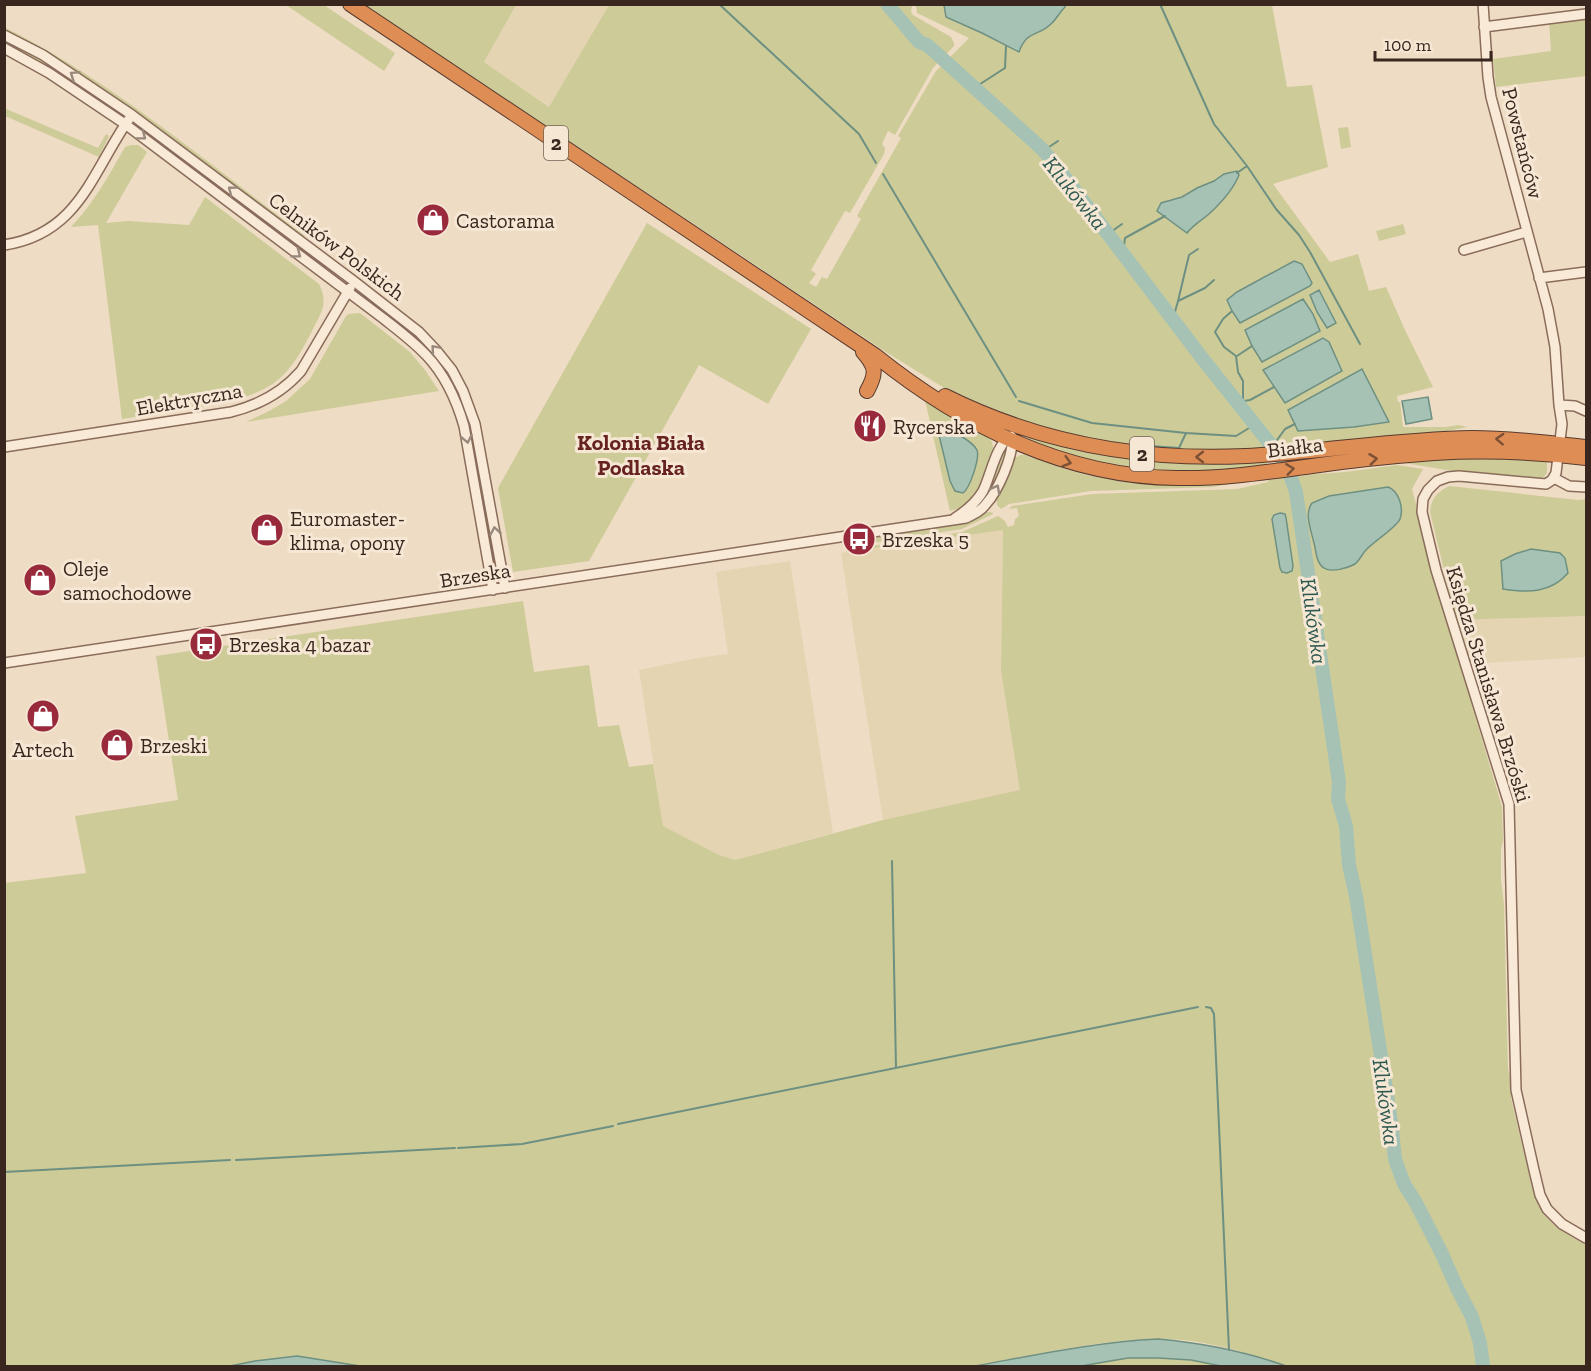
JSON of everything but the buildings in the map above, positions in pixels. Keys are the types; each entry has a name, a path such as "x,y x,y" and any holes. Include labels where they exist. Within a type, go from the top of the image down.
{"highway":[{"name":"2","path":"350,4 854,341 899,375 952,409 1010,439"},
{"path":"854,341 873,365 874,378 867,391"},
{"name":"2","path":"876,357 952,399 1028,430"},
{"name":"Białka","path":"1028,430 1080,444 1140,454 1195,457 1258,455 1459,438 1504,439 1558,449 1587,458"},
{"name":"Białka","path":"1010,439 1080,466 1126,475 1185,478 1266,472 1412,454 1465,451 1515,452 1587,447"}],"street":[{"name":"Powstańców","path":"1483,4 1491,97 1553,333 1559,405 1556,424 1558,449"},
{"path":"1484,27 1587,14"},
{"name":"Celników Polskich","path":"4,35 55,63 132,115 355,282 419,332 436,350 452,370 469,404 475,424 505,588"},
{"name":"Celników Polskich","path":"4,48 50,73 126,124 348,291 429,358 439,371 459,408 464,426 493,590"},
{"path":"4,245 39,235 66,217 81,200 132,115"},
{"name":"Powstańców","path":"1464,250 1526,232"},
{"path":"1539,278 1587,272"},
{"name":"Elektryczna","path":"4,447 231,412 257,404 274,395 301,371 355,282"},
{"path":"459,408 469,404"},
{"path":"1559,405 1575,406 1587,411"},
{"path":"1005,421 1010,439 1028,430"},
{"name":"Brzeska","path":"4,663 950,521 972,506 980,496 1000,448 1010,439"},
{"path":"1558,449 1554,478 1564,484 1587,488"},
{"name":"Księdza Stanisława Brzóski","path":"1554,478 1543,484 1448,477 1437,481 1428,490 1423,499 1422,512 1436,570 1509,804 1516,1090 1534,1170 1540,1195 1547,1209 1562,1224 1587,1238"}],"shaded area":[{"path":"286,5 324,5 395,53 384,71"},
{"path":"365,5 516,5 484,62 549,107 609,5 912,5 913,15 951,37 954,46 933,68 895,135 888,131 882,144 885,148 884,154 850,213 845,211 811,270 816,274 809,283 816,287 822,277 827,279 861,219 857,216 901,138 898,136 936,71 969,38 917,13 916,5 944,5 946,17 982,33 1022,44 1052,23 1065,5 1272,5 1287,87 1312,85 1328,167 1273,184 1330,262 1358,254 1369,291 1386,287 1433,387 1397,396 1400,402 1403,427 1458,425 1468,427 1431,434 1216,453 1106,445 1009,419 954,394 889,354","holes":["1219,177 1229,193 1187,233 1167,200 1182,197"]},
{"path":"516,5 609,5 550,107 484,62"},
{"path":"944,5 1065,5 1047,27 1026,40 1019,52 946,17"},
{"path":"1586,16 1586,76 1496,87 1493,59 1551,51 1549,21"},
{"path":"4,27 44,49 122,98 305,236 300,236 141,116 49,53 5,31"},
{"path":"4,40 51,65 113,106 111,110 35,59 5,43"},
{"path":"4,108 98,148 106,134 109,136 99,157 5,116"},
{"path":"1348,127 1351,147 1341,149 1338,128"},
{"path":"138,145 147,152 106,223 128,221 189,225 205,197 319,284 324,303 312,331 291,366 280,378 264,389 220,403 122,419 98,225 71,227 94,199 125,147"},
{"path":"1237,171 1239,175 1227,196 1187,233 1157,211 1161,203 1182,197 1224,174"},
{"path":"647,223 811,329 768,404 699,365 589,561 513,572 498,488"},
{"path":"1403,224 1406,234 1379,241 1376,231"},
{"path":"1294,261 1302,264 1312,283 1310,286 1240,323 1227,300 1237,292"},
{"path":"1319,290 1336,323 1327,328 1310,295"},
{"path":"1303,299 1320,331 1262,362 1245,330"},
{"path":"360,313 410,352 439,391 246,422 286,401 310,379 346,316"},
{"path":"1323,338 1329,342 1342,371 1285,403 1263,370"},
{"path":"1362,369 1389,422 1298,431 1288,410"},
{"path":"1428,397 1432,419 1406,424 1402,401"},
{"path":"925,400 988,437 992,442 994,453 981,487 965,507 950,511"},
{"path":"941,428 961,436 977,450 974,473 963,493 955,491 950,481 939,435"},
{"path":"1021,438 1031,438 1080,451 1140,461 1190,464 1267,462 1267,469 1211,474 1107,468"},
{"path":"1005,447 1008,449 997,480 986,498 987,491"},
{"path":"1020,455 1110,480 1185,485 1241,482 1213,487 1091,491 1009,504 1001,509 997,505 996,495 1012,460"},
{"path":"1465,455 1538,456 1547,463 1547,473 1537,480 1458,472 1399,462 1339,469 1417,458"},
{"path":"1397,465 1423,469 1412,489 1502,807 1501,880 1504,904 1508,1069 1511,1098 1533,1191 1542,1211 1554,1224 1586,1245 1586,1366 1286,1366 1206,1343 1157,1339 1088,1345 975,1366 360,1366 297,1356 230,1366 5,1366 4,883 86,873 75,816 178,800 156,656 523,601 534,672 589,665 598,727 619,725 629,767 653,764 663,826 719,855 735,860 883,820 1020,790 1001,671 1003,530 846,552 846,550 962,532 998,516 1005,521 1008,527 1014,525 1015,519 1019,516 1017,508 1009,509 1012,506 1092,494 1237,489 1268,482 1268,480"},
{"path":"1449,486 1586,499 1586,616 1456,620 1430,512 1435,496"},
{"path":"1388,487 1400,500 1401,515 1398,522 1369,547 1355,564 1335,570 1321,566 1309,522 1312,503 1329,496"},
{"path":"990,512 993,514 962,529 846,547 849,541 957,525"},
{"path":"1285,514 1286,518 1293,566 1292,571 1287,573 1282,572 1280,568 1272,519 1274,515"},
{"path":"1003,529 1001,671 1021,791 883,820 841,553"},
{"path":"1531,549 1560,553 1565,558 1568,573 1547,588 1530,591 1503,589 1501,561"},
{"path":"790,561 833,833 735,860 719,855 663,826 639,670 728,654 716,572"},
{"path":"1586,616 1586,657 1469,664 1456,620"},
{"path":"1158,1339 1223,1348 1286,1366 1221,1366 1191,1360 1128,1358 1081,1366 975,1366 1089,1346"},
{"path":"297,1356 360,1366 230,1366 255,1361"},
{"path":"1128,1358 1198,1361 1221,1366 1081,1366"}],"waterway":[{"path":"719,4 859,134 876,163"},
{"name":"Klukówka","path":"887,4 919,42 935,52 1041,148 1055,164 1202,358 1286,464 1296,492 1339,782 1338,799 1346,826 1349,865 1356,896 1395,1159 1404,1184 1416,1203 1472,1317 1480,1343 1483,1366"},
{"path":"1160,4 1214,124 1247,166 1276,209 1299,235 1360,344"},
{"path":"974,88 1005,68 1006,46"},
{"path":"1043,151 1058,141"},
{"path":"1237,173 1247,166"},
{"path":"883,174 1016,397"},
{"path":"1123,253 1125,238 1165,216"},
{"path":"1109,235 1122,224"},
{"path":"1173,319 1189,255 1198,249"},
{"path":"1178,301 1205,288 1214,280"},
{"path":"1232,311 1223,319 1215,332 1224,347 1236,356 1238,372 1243,381 1243,401 1239,405"},
{"path":"1237,356 1252,346"},
{"path":"1244,401 1274,387"},
{"path":"1019,401 1092,423 1186,433 1236,436 1254,425"},
{"path":"1272,447 1285,429 1295,424"},
{"path":"1149,446 1179,448 1186,433"},
{"path":"892,861 896,1068"},
{"path":"618,1124 1198,1007"},
{"path":"1206,1007 1211,1008 1214,1014 1229,1350"},
{"path":"458,1148 522,1144 613,1126"},
{"path":"236,1160 455,1148"},
{"path":"4,1172 230,1160"}],"place":[{"name":"Castorama","path":"433,220"},
{"name":"Rycerska","path":"870,426"},
{"name":"Euromaster- klima, opony","path":"267,530"},
{"name":"Brzeska 5","path":"859,539"},
{"name":"Oleje samochodowe","path":"40,580"},
{"name":"Brzeska 4 bazar","path":"206,644"},
{"name":"Artech","path":"43,716"},
{"name":"Brzeski","path":"117,745"}],"district":[{"name":"Kolonia Biała Podlaska","path":"641,455"}]}
